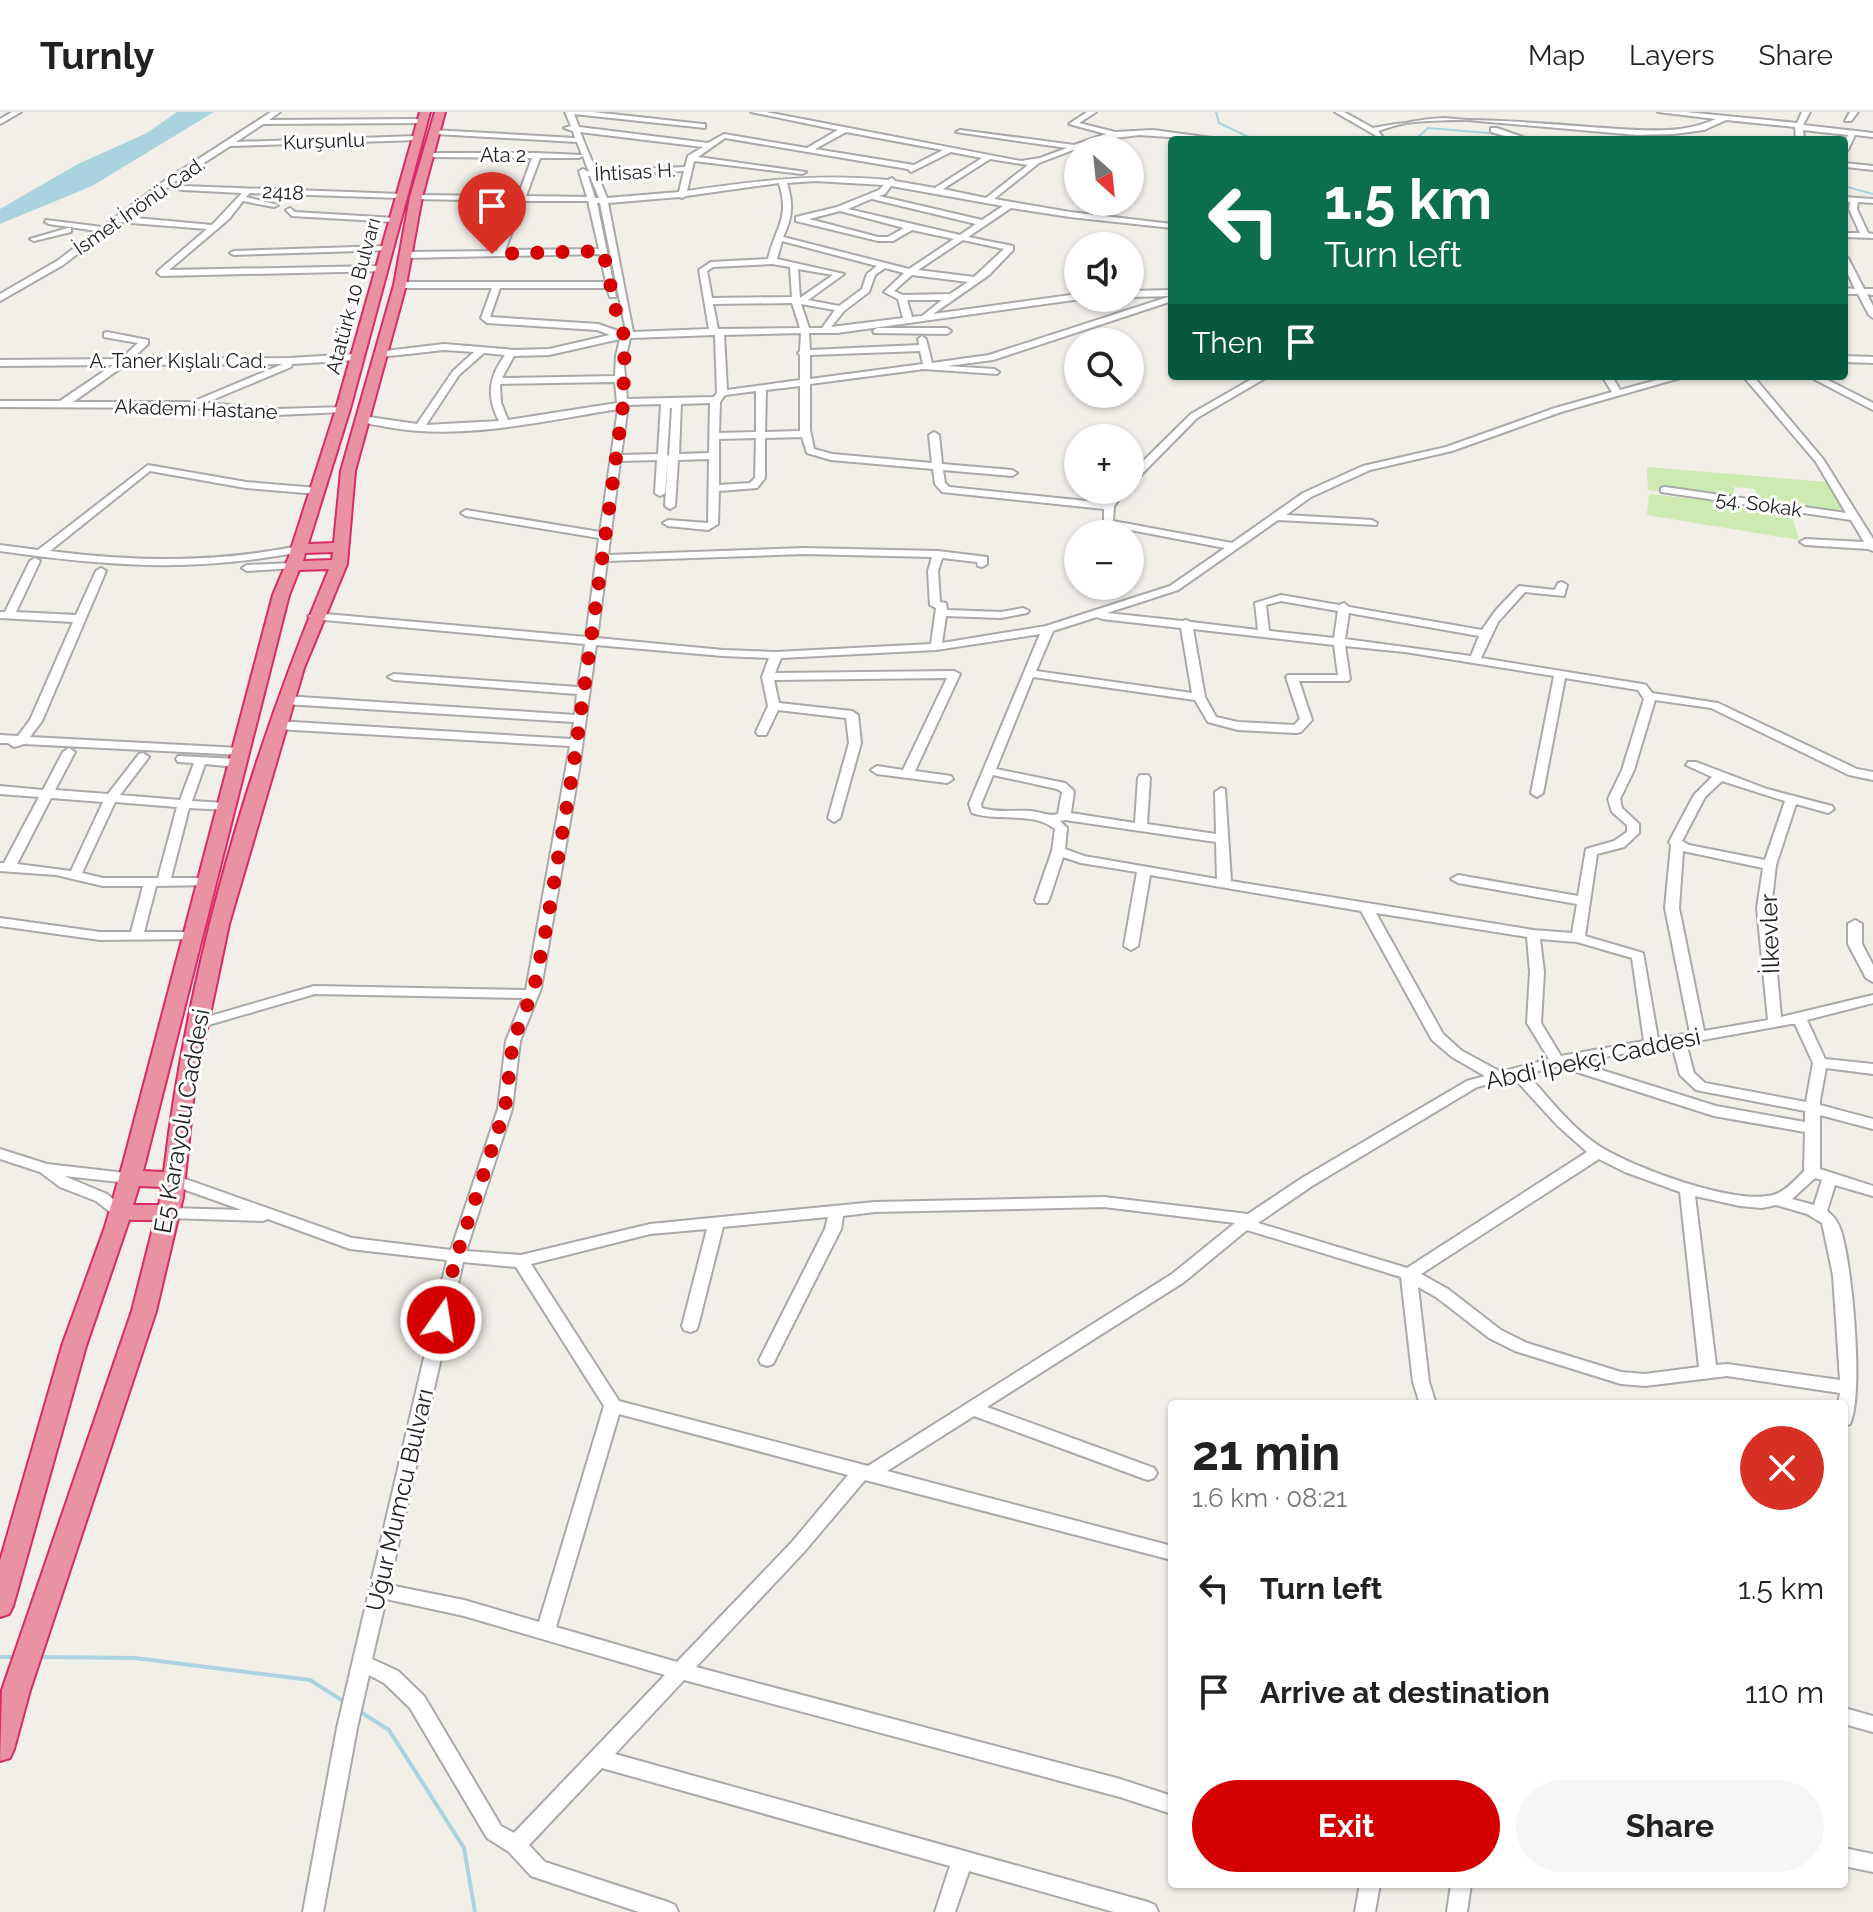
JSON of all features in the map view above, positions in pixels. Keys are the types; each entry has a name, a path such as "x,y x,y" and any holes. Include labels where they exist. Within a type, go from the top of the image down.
{"highway":[{"name":"Atatürk 10 Bulvarı","path":"346,491 348,471 400,285 416,197 440,112"},
{"name":"Atatürk 10 Bulvarı","path":"318,491 424,117"},
{"name":"E5 Karayolu Caddesi","path":"0,1606 74,1346 120,1212 281,595 318,491"},
{"name":"E5 Karayolu Caddesi","path":"0,1749 16,1690 144,1311 168,1213 184,1091 219,924 285,700 314,616 341,556 346,491"},
{"path":"296,557 341,556"},
{"path":"129,1178 174,1180"},
{"path":"120,1212 168,1213"}],"street":[{"path":"0,122 17,112"},
{"name":"İsmet İnönü Cad.","path":"0,298 52,269 166,184 276,112"},
{"path":"335,123 341,112"},
{"name":"Uğur Mumcu Bulvarı","path":"561,112 571,128 588,174 620,329 625,336"},
{"path":"571,112 702,126"},
{"name":"Uğur Mumcu Bulvarı","path":"313,1912 347,1728 457,1256 505,1109 513,1041 531,994 547,924 577,743 616,458 625,336 630,331 604,201 579,156 571,128 571,112"},
{"path":"762,112 949,150 1035,163"},
{"path":"1092,112 1073,124 1116,135 1168,138"},
{"path":"1339,112 1377,136"},
{"path":"1662,112 1729,116 1873,135"},
{"path":"1800,136 1799,126 1806,112"},
{"path":"1371,131 1419,117 1511,119 1622,132 1691,129 1717,124 1729,116"},
{"path":"261,122 335,123 424,117"},
{"path":"1511,119 1494,130 1514,136"},
{"path":"571,128 707,145"},
{"path":"811,148 847,128"},
{"path":"1020,129 1064,136"},
{"path":"435,132 575,140"},
{"path":"960,132 1064,145"},
{"path":"1549,133 1574,136"},
{"path":"1848,142 1853,133"},
{"path":"1112,136 1116,135"},
{"path":"682,196 691,158 707,145 730,136 916,168"},
{"name":"Kurşunlu","path":"230,144 418,138"},
{"path":"887,182 949,150"},
{"path":"988,200 1035,163 1064,152"},
{"name":"Ata 2","path":"428,155 579,156"},
{"path":"500,253 524,198 537,155"},
{"path":"937,190 989,157"},
{"path":"691,158 887,182 1010,205 1168,225"},
{"path":"1848,165 1873,168"},
{"name":"İhtisas H.","path":"588,174 687,169"},
{"path":"416,197 604,201 682,196 782,180 846,179"},
{"path":"782,180 794,219"},
{"path":"772,261 779,238 794,219 840,209 872,197 885,190 887,182"},
{"name":"2418","path":"166,184 245,195 402,196"},
{"path":"274,205 245,195 161,273 381,269"},
{"path":"872,197 982,223"},
{"path":"1869,236 1849,199 1873,201"},
{"path":"950,297 902,298 888,292 910,272 1010,205"},
{"path":"840,209 1010,248 986,273 915,319"},
{"path":"290,210 292,214 395,220"},
{"path":"117,219 212,227"},
{"path":"794,219 887,240 911,227"},
{"path":"49,222 102,229"},
{"path":"34,239 80,228"},
{"path":"811,245 833,229"},
{"path":"1848,235 1869,236"},
{"path":"779,238 910,272 974,280"},
{"path":"234,253 387,248"},
{"path":"405,255 603,251"},
{"path":"668,523 708,527 713,524 719,397 716,332 703,270 705,266 772,261 841,276 799,301"},
{"path":"824,331 841,309 860,296 871,274 885,264"},
{"path":"794,265 805,331 807,446 817,455 1012,473"},
{"path":"1848,266 1873,315"},
{"path":"400,285 611,285"},
{"path":"497,285 485,318 490,321 598,327 611,335 625,336 837,330 1064,299"},
{"path":"1848,291 1873,292"},
{"path":"1144,294 1168,295"},
{"path":"362,419 420,426 504,422 622,404 719,397 804,382 928,368 1000,356 1168,296"},
{"path":"902,298 915,319 928,368"},
{"path":"709,301 799,301 841,309"},
{"path":"837,330 947,331"},
{"path":"60,407 125,361 145,342 107,335"},
{"path":"380,354 444,347 511,353 565,350 625,336"},
{"path":"803,353 922,348"},
{"path":"420,426 456,373 481,351"},
{"path":"504,422 494,401 495,381 511,353"},
{"name":"A. Taner Kışlalı Cad.","path":"0,363 300,361 357,357"},
{"path":"1848,359 1873,360"},
{"path":"192,405 300,361"},
{"path":"928,368 994,372"},
{"path":"495,381 621,379"},
{"path":"1144,466 1194,416 1257,380"},
{"path":"1610,380 1617,392"},
{"path":"314,616 776,655 936,647 1048,629 1174,588 1307,495 1367,468 1449,449 1617,392 1666,380"},
{"path":"1751,380 1820,461 1872,547"},
{"path":"1821,380 1873,407"},
{"path":"715,488 753,486 760,478 761,388"},
{"path":"666,402 670,506"},
{"name":"Akademi Hastane","path":"0,404 60,407 192,405 277,412 343,409"},
{"path":"443,440 448,426"},
{"path":"715,436 805,434"},
{"path":"934,435 940,484 946,490 1109,506 1108,523 1234,546"},
{"path":"616,458 715,456"},
{"path":"660,493 669,457"},
{"path":"80,619 5,615 38,557 148,468 246,485 318,491"},
{"name":"54. Sokak","path":"1665,490 1854,517"},
{"path":"466,513 605,536"},
{"path":"1275,517 1372,523"},
{"path":"1805,542 1872,547"},
{"path":"0,548 101,571 296,557"},
{"path":"602,558 804,551 938,554 976,557 983,559 982,564"},
{"path":"936,647 942,605 935,605 932,588 938,554"},
{"path":"0,556 156,566 296,557"},
{"path":"0,748 21,741 36,721 101,571"},
{"path":"1475,660 1482,633 1497,612 1523,588 1560,594 1562,585"},
{"path":"1264,633 1260,603 1269,599 1344,606 1482,633"},
{"path":"1186,623 1199,697 1212,719 1218,723 1297,729 1306,720 1292,677 1344,679 1339,641 1344,606"},
{"path":"942,613 1001,615 1023,611"},
{"path":"1094,615 1339,641 1642,687 1648,696 1714,705 1853,772 1873,776"},
{"path":"1048,629 975,804 976,810 988,815 1037,814 1222,839"},
{"path":"762,732 774,706 768,677 776,655"},
{"path":"908,773 961,661"},
{"path":"1029,673 1199,697"},
{"path":"1537,793 1560,673"},
{"path":"768,677 954,674"},
{"path":"394,677 583,691"},
{"path":"1578,938 1591,852 1619,844 1633,833 1633,824 1616,809 1614,799 1628,770 1648,696"},
{"path":"285,700 580,719"},
{"path":"774,706 852,715 855,743 834,818"},
{"path":"277,725 577,743"},
{"path":"0,739 239,758"},
{"path":"0,748 201,760 239,758"},
{"path":"69,752 4,867 75,875 103,882 204,882"},
{"path":"75,875 110,800 143,757"},
{"path":"137,935 201,760"},
{"path":"1692,765 1791,801 1828,809"},
{"path":"877,770 947,779"},
{"path":"989,771 1061,786 1068,791 1059,818 1058,851 1042,900"},
{"path":"1698,1036 1672,908 1675,842 1700,795 1720,776"},
{"path":"1141,827 1144,778"},
{"path":"0,790 225,807"},
{"path":"1221,792 1224,881"},
{"name":"İlkevler","path":"1775,1023 1764,908 1770,865 1791,801"},
{"path":"1677,845 1770,865"},
{"path":"1058,851 1081,859 1224,881 1366,908 1578,938 1638,956 1652,1044"},
{"path":"1131,946 1144,869"},
{"path":"1458,879 1584,901"},
{"path":"1366,908 1437,1037 1457,1054 1497,1076"},
{"path":"0,922 100,936 191,936"},
{"path":"1855,924 1855,944 1873,978"},
{"path":"1533,934 1537,972 1534,1023 1557,1061 1714,1111 1812,1128"},
{"path":"198,1024 314,990 531,994"},
{"name":"Abdi İpekçi Caddesi","path":"516,1845 865,1473 973,1409 1178,1278 1249,1222 1433,1106 1497,1076 1557,1061 1775,1023 1873,999"},
{"path":"1799,1018 1820,1063 1813,1108 1812,1172"},
{"path":"1678,1039 1687,1075 1701,1087 1813,1108 1873,1124"},
{"path":"1820,1063 1873,1069"},
{"path":"1516,1071 1563,1123 1599,1152 1638,1172 1687,1190 1761,1203 1778,1200 1819,1212 1830,1222 1842,1287 1849,1388 1847,1400"},
{"path":"1409,1274 1599,1152"},
{"path":"0,1154 46,1169 129,1178"},
{"path":"46,1169 61,1184 103,1195 120,1212"},
{"path":"1812,1172 1873,1191"},
{"path":"1778,1200 1812,1172"},
{"path":"1819,1212 1830,1178"},
{"path":"174,1180 350,1243 521,1261 650,1229 716,1225 834,1210 949,1203 1104,1202 1249,1222 1409,1274 1442,1293 1495,1334 1548,1358 1630,1378 1727,1370 1849,1388"},
{"path":"1687,1190 1708,1372"},
{"path":"767,1360 833,1229 836,1218 834,1210"},
{"path":"168,1213 257,1215 298,1224"},
{"path":"690,1326 716,1225"},
{"path":"521,1261 613,1406 1168,1552"},
{"path":"1409,1274 1421,1382 1427,1400"},
{"path":"545,1632 613,1406"},
{"path":"973,1409 1148,1473"},
{"path":"379,1590 464,1608 679,1671 1120,1788 1168,1804"},
{"path":"362,1663 391,1677 417,1702 494,1832 516,1845 538,1869 668,1912"},
{"path":"1848,1717 1873,1724"},
{"path":"597,1758 1148,1912"},
{"path":"1848,1858 1873,1863"},
{"path":"945,1912 962,1861"},
{"path":"1365,1912 1369,1888"},
{"path":"1457,1912 1460,1888"}],"green space":[{"path":"1647,467 1827,482 1843,512 1756,501 1755,489 1734,487 1734,498 1648,490"},
{"path":"1649,494 1790,509 1799,540 1647,515"}],"water":[{"path":"177,112 214,112 92,186 0,224 0,209 78,164 147,133"}],"waterway":[{"path":"1216,112 1219,123 1247,136"},
{"path":"1419,136 1428,128 1500,134"},
{"path":"1848,187 1873,194"},
{"path":"0,1657 14,1657"},
{"path":"37,1657 135,1658 310,1680 346,1703"},
{"path":"359,1711 389,1730 464,1848 475,1912"}],"route":[{"path":"441,1320 455,1261 505,1109 513,1041 534,988 547,924 573,769 623,405 622,351 625,336 621,334 603,251 492,254"}]}
